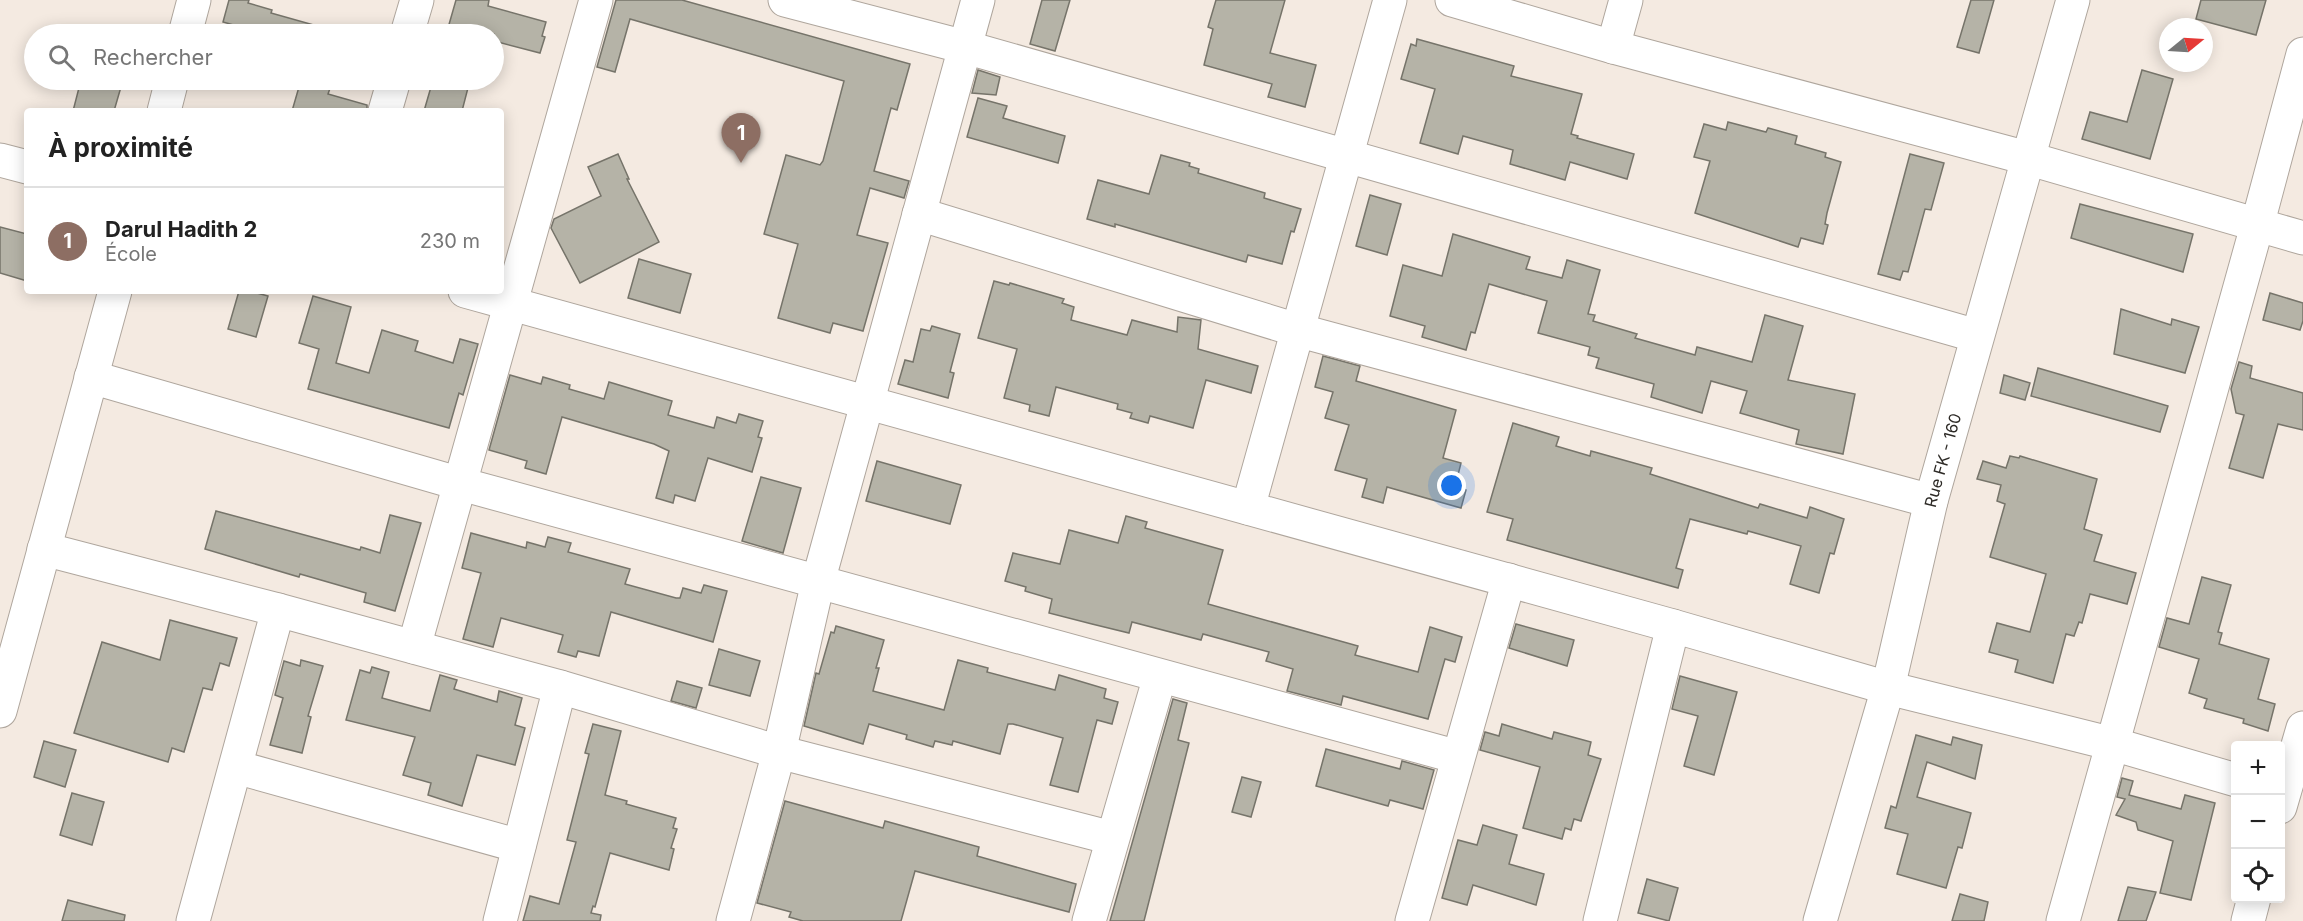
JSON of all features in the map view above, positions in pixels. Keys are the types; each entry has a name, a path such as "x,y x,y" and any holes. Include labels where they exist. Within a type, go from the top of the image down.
{"street":[{"path":"188,24 194,0"},
{"path":"410,24 417,0"},
{"path":"414,647 596,0"},
{"path":"785,0 965,47 1977,336"},
{"path":"733,921 779,752 818,582 978,0"},
{"path":"1248,508 1390,0"},
{"path":"1452,0 1613,47 2027,158 2303,238"},
{"path":"1613,47 1626,0"},
{"name":"Rue FK - 160","path":"1820,921 1888,688 1931,501 2073,0"},
{"path":"2063,921 2303,54"},
{"path":"165,108 169,90"},
{"path":"386,108 391,90"},
{"path":"0,160 24,166"},
{"path":"919,214 1297,330 1931,501"},
{"path":"0,711 114,294"},
{"path":"476,294 1509,580 1888,688 2113,744 2231,779"},
{"path":"91,377 461,484 1458,757"},
{"path":"44,549 560,687 779,752 1112,838"},
{"path":"1412,921 1509,580"},
{"path":"193,921 278,610"},
{"path":"1600,921 1673,626"},
{"path":"1089,921 1160,676"},
{"path":"500,921 560,687"},
{"path":"2287,798 2303,728"},
{"path":"236,767 519,846"},
{"path":"2248,921 2253,903"}],"building":[{"path":"229,0 249,0 248,3 272,10 271,13 310,24 230,24 223,22"},
{"path":"456,0 489,0 488,6 546,22 542,36 545,37 540,53 504,44 504,24 449,24"},
{"path":"616,0 682,0 910,64 897,110 891,108 874,171 909,181 904,198 870,188 857,235 888,243 863,331 833,323 830,333 778,318 798,244 764,234 786,155 820,165 823,161 844,81 630,19 615,72 597,67"},
{"path":"1042,0 1070,0 1055,51 1030,44"},
{"path":"1216,0 1285,0 1270,53 1316,65 1305,107 1268,97 1272,84 1204,65 1213,29 1208,27"},
{"path":"1971,0 1994,0 1979,53 1957,47"},
{"path":"2201,0 2266,0 2256,35 2213,24 2213,18 2196,18"},
{"path":"1417,39 1514,66 1511,76 1582,94 1571,134 1578,136 1577,138 1634,154 1627,179 1570,162 1565,180 1510,164 1513,150 1463,136 1458,154 1420,143 1435,89 1401,79 1411,44 1416,46"},
{"path":"978,70 1000,77 996,95 972,93"},
{"path":"2142,70 2173,79 2150,159 2082,139 2090,112 2127,122"},
{"path":"78,90 120,90 115,108 74,108"},
{"path":"298,90 329,90 328,94 367,105 367,108 293,108"},
{"path":"430,90 467,90 463,108 425,108"},
{"path":"978,98 1007,106 1003,118 1065,136 1058,163 967,137"},
{"path":"1728,122 1766,132 1768,128 1797,136 1795,144 1826,153 1825,157 1841,162 1827,213 1825,224 1828,225 1823,244 1801,238 1798,247 1695,213 1710,161 1694,157 1704,124 1726,130"},
{"path":"618,154 629,179 627,179 659,242 580,283 551,228 554,219 601,196 588,167"},
{"path":"1910,154 1944,163 1931,210 1925,209 1908,272 1903,271 1900,280 1878,274"},
{"path":"1161,155 1190,163 1189,166 1199,169 1198,173 1265,193 1264,198 1301,209 1294,232 1291,231 1282,264 1248,255 1246,262 1115,224 1115,227 1087,219 1098,180 1149,194"},
{"path":"1370,195 1401,204 1387,255 1356,246"},
{"path":"2080,204 2193,234 2183,272 2071,238"},
{"path":"0,227 24,233 24,280 0,273"},
{"path":"1453,234 1530,257 1526,269 1562,278 1567,260 1600,270 1588,314 1595,315 1593,321 1637,334 1635,338 1695,355 1697,347 1752,362 1765,315 1803,326 1788,380 1855,394 1843,454 1796,444 1799,430 1740,413 1747,391 1711,381 1702,413 1651,397 1654,384 1596,368 1599,358 1588,355 1590,347 1538,333 1547,301 1489,284 1475,333 1471,332 1466,350 1422,337 1425,326 1390,316 1403,265 1442,276"},
{"path":"639,259 691,274 680,313 628,298"},
{"path":"994,281 1009,285 1010,283 1064,299 1062,303 1074,307 1071,320 1127,335 1132,320 1177,332 1178,317 1201,320 1198,349 1258,366 1251,393 1206,380 1193,428 1150,416 1148,423 1130,418 1132,413 1117,409 1118,404 1056,387 1049,416 1029,411 1030,405 1004,398 1017,349 978,338"},
{"path":"2270,293 2303,303 2303,321 2300,330 2263,320"},
{"path":"238,294 268,296 256,337 228,329"},
{"path":"313,296 351,307 336,363 369,373 382,330 418,341 415,351 453,363 460,339 478,344 463,395 459,393 449,428 308,389 319,349 299,343"},
{"path":"2121,309 2171,325 2172,319 2199,327 2185,373 2114,354"},
{"path":"932,326 960,334 950,372 954,373 948,398 898,384 905,360 913,362 921,329 930,331"},
{"path":"1323,356 1360,366 1356,381 1456,410 1443,458 1461,463 1455,487 1466,490 1461,508 1387,487 1383,503 1362,497 1367,479 1335,470 1349,425 1325,418 1333,392 1315,387"},
{"path":"2239,362 2252,366 2250,378 2303,393 2303,430 2278,424 2263,478 2229,468 2244,415 2236,413 2231,389"},
{"path":"2038,368 2168,406 2160,432 2031,396"},
{"path":"510,375 541,384 543,377 570,385 569,389 604,399 609,382 672,401 668,415 714,428 717,417 736,423 739,414 763,421 758,437 762,438 752,472 708,458 695,501 675,495 673,503 656,498 669,451 654,444 562,417 546,474 525,468 527,461 489,450"},
{"path":"2004,375 2030,383 2025,400 2000,393"},
{"path":"1513,423 1559,437 1556,446 1590,456 1591,451 1652,468 1650,474 1758,508 1760,504 1807,518 1810,507 1844,519 1834,554 1830,553 1819,593 1790,584 1801,546 1748,531 1747,534 1690,519 1676,568 1683,570 1678,588 1507,540 1513,519 1487,512"},
{"path":"2010,456 2019,458 2020,456 2097,479 2084,529 2102,535 2094,561 2136,573 2127,604 2090,594 2082,623 2079,622 2074,636 2066,634 2053,683 2015,672 2018,660 1989,652 1997,623 2030,632 2046,574 1990,557 2005,504 1997,501 2001,485 1977,479 1983,461 2006,468"},
{"path":"877,461 961,485 950,524 866,501"},
{"path":"761,477 801,488 783,553 742,541"},
{"path":"216,511 360,550 361,547 380,553 390,515 421,523 395,611 364,602 366,593 300,574 299,577 205,549"},
{"path":"1126,516 1147,522 1145,528 1223,550 1208,604 1358,646 1355,655 1418,672 1430,627 1462,637 1455,662 1445,659 1428,719 1343,696 1341,705 1287,691 1293,669 1266,661 1269,652 1203,634 1201,640 1132,622 1129,633 1049,613 1052,599 1025,591 1026,587 1005,581 1013,553 1060,564 1069,530 1118,543"},
{"path":"471,533 526,548 527,542 545,547 548,537 571,543 568,552 630,569 625,584 676,598 680,598 683,588 701,593 704,585 727,591 713,642 611,612 599,656 578,651 576,657 558,652 563,635 501,618 493,647 463,639 481,573 462,568"},
{"path":"2202,577 2231,585 2218,632 2222,633 2219,644 2269,659 2258,699 2275,704 2268,731 2243,723 2244,719 2204,708 2207,699 2189,693 2199,659 2159,647 2167,618 2189,624"},
{"path":"170,620 237,638 229,666 220,663 212,690 203,688 184,752 172,748 168,762 74,733 102,642 160,660"},
{"path":"1516,624 1574,640 1567,666 1509,648"},
{"path":"836,626 884,640 876,668 879,668 873,691 944,710 958,660 988,668 987,672 1055,690 1059,675 1106,689 1104,698 1118,702 1112,724 1097,720 1078,792 1050,785 1063,738 1013,724 1008,724 1000,754 953,741 952,745 935,741 933,747 906,739 907,735 869,724 863,744 804,726 816,673 819,674 831,632 834,633"},
{"path":"719,649 760,661 750,696 709,685"},
{"path":"301,660 323,666 308,716 311,717 302,753 270,745 283,698 275,695 284,661 300,666"},
{"path":"372,667 389,672 382,698 430,711 440,675 457,680 454,689 497,702 499,691 522,698 515,725 525,728 515,765 477,755 462,806 428,795 431,783 403,775 415,737 346,720 360,670 370,673"},
{"path":"1680,676 1737,692 1714,775 1684,766 1698,716 1672,709"},
{"path":"677,681 702,688 696,708 671,701"},
{"path":"1173,699 1187,703 1178,740 1189,743 1144,921 1110,921"},
{"path":"593,724 621,731 605,795 627,801 626,804 676,818 673,828 677,829 671,848 674,849 669,870 610,853 595,907 593,906 591,913 601,915 600,921 523,921 530,896 559,904 576,842 567,840 589,754 585,753"},
{"path":"1502,724 1552,739 1554,732 1591,742 1588,755 1601,759 1581,821 1574,819 1571,830 1565,828 1562,839 1523,828 1540,767 1480,750 1485,732 1499,736"},
{"path":"1916,735 1951,745 1953,737 1982,745 1975,779 1927,762 1917,797 1971,813 1962,848 1958,847 1946,888 1897,874 1908,834 1885,828 1891,806 1896,808"},
{"path":"44,741 76,750 65,787 34,777"},
{"path":"1326,749 1400,769 1402,761 1434,770 1423,809 1390,800 1388,806 1316,786"},
{"path":"1242,777 1261,782 1251,817 1232,812"},
{"path":"2122,778 2133,781 2129,795 2181,809 2185,795 2215,803 2191,900 2160,893 2173,841 2138,830 2136,822 2116,815 2125,799 2117,797"},
{"path":"72,793 104,802 92,845 60,835"},
{"path":"785,801 883,828 885,821 979,847 977,856 1076,884 1069,912 915,871 901,921 803,921 789,917 791,912 757,903"},
{"path":"1483,825 1517,835 1509,864 1544,874 1536,905 1473,885 1467,905 1442,898 1458,840 1477,845"},
{"path":"1647,879 1678,888 1669,921 1638,913"},
{"path":"2128,887 2156,892 2146,921 2118,921"},
{"path":"1960,894 1988,902 1984,921 1952,921"},
{"path":"68,900 125,915 124,921 62,921"}],"place":[{"name":"Darul Hadith 2","path":"741,163"}]}
